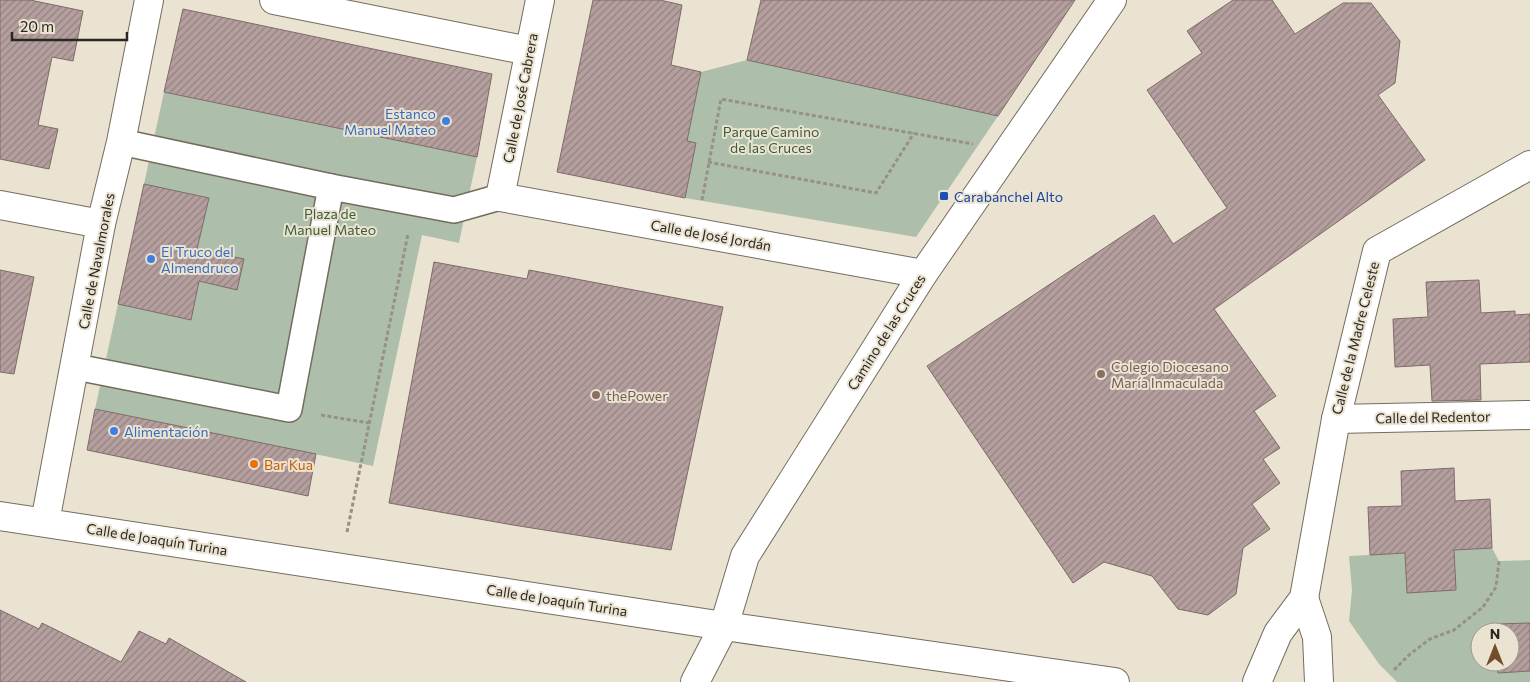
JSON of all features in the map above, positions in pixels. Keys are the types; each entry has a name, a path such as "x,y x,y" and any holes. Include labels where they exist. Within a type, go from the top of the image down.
{"street":[{"name":"Calle de Navalmorales","path":"45,522 76,367 101,224 121,142 150,0"},
{"path":"274,0 529,51"},
{"name":"Calle de José Cabrera","path":"500,197 540,0"},
{"name":"Camino de las Cruces","path":"694,682 724,626 746,556 923,274 1112,0"},
{"path":"121,142 331,187 454,210 500,197"},
{"name":"Calle de la Madre Celeste","path":"1257,682 1278,633 1304,598 1336,419 1376,251 1530,165"},
{"path":"76,367 289,409 331,187"},
{"name":"Calle de José Jordán","path":"500,197 923,274"},
{"path":"0,205 101,224"},
{"name":"Calle del Redentor","path":"1336,419 1530,415"},
{"name":"Calle de Joaquín Turina","path":"0,516 724,626 1115,682"},
{"name":"Calle de la Madre Celeste","path":"1304,598 1317,636 1319,682"}],"path":[{"path":"702,200 721,98 977,145"},
{"path":"708,162 876,192 914,134"},
{"path":"347,532 415,203"},
{"path":"289,409 369,423"},
{"path":"1394,670 1410,654 1430,639 1454,630 1483,607 1496,587 1499,561"}],"green space":[{"name":"Parque Camino de las Cruces","path":"747,60 998,116 916,237 685,198 696,143 687,141 701,72"},
{"name":"Plaza de Manuel Mateo","path":"164,92 477,157 459,243 422,235 373,466 95,409 118,304 190,320 199,281 237,289 243,259 197,249 208,198 144,184"},
{"path":"1492,548 1499,561 1530,560 1530,623 1470,622 1470,672 1530,671 1530,682 1397,682 1379,664 1349,621 1352,590 1349,556 1405,553 1407,593 1456,590 1454,550"}],"building":[{"path":"0,0 30,0 83,11 73,61 52,57 38,125 58,129 49,169 0,159"},
{"path":"593,0 660,0 682,5 671,65 701,72 687,141 696,143 685,198 557,172"},
{"path":"761,0 1075,0 998,116 747,60"},
{"path":"1233,0 1272,0 1295,34 1343,3 1371,3 1400,41 1395,83 1378,95 1425,160 1214,309 1276,396 1254,411 1280,448 1263,459 1280,483 1252,504 1270,529 1243,548 1236,594 1208,615 1178,609 1152,576 1104,562 1073,583 927,366 1154,215 1173,244 1227,208 1147,90 1202,53 1187,31"},
{"path":"183,9 492,74 477,157 164,92"},
{"path":"144,184 209,198 197,249 244,259 237,290 199,281 191,320 118,304"},
{"name":"thePower","path":"434,262 527,279 529,270 723,307 671,550 389,503"},
{"path":"0,270 34,277 14,374 0,372"},
{"path":"1479,280 1481,313 1515,311 1515,315 1530,314 1530,362 1480,364 1481,400 1432,401 1430,365 1395,367 1393,319 1428,317 1426,282"},
{"path":"95,409 316,454 308,496 87,450"},
{"path":"1454,468 1455,501 1490,499 1492,548 1454,550 1456,590 1407,593 1405,553 1370,555 1368,507 1402,506 1401,471"},
{"path":"0,610 39,629 42,623 121,662 139,631 166,644 169,638 246,682 0,682"},
{"path":"1520,623 1530,623 1530,671 1520,672"}],"place":[{"name":"Estanco Manuel Mateo","path":"446,121"},
{"name":"Carabanchel Alto","path":"944,196"},
{"name":"El Truco del Almendruco","path":"151,259"},
{"name":"Colegio Diocesano María Inmaculada","path":"1101,374"},
{"name":"thePower","path":"596,395"},
{"name":"Alimentación","path":"114,431"},
{"name":"Bar Kua","path":"254,464"}]}
